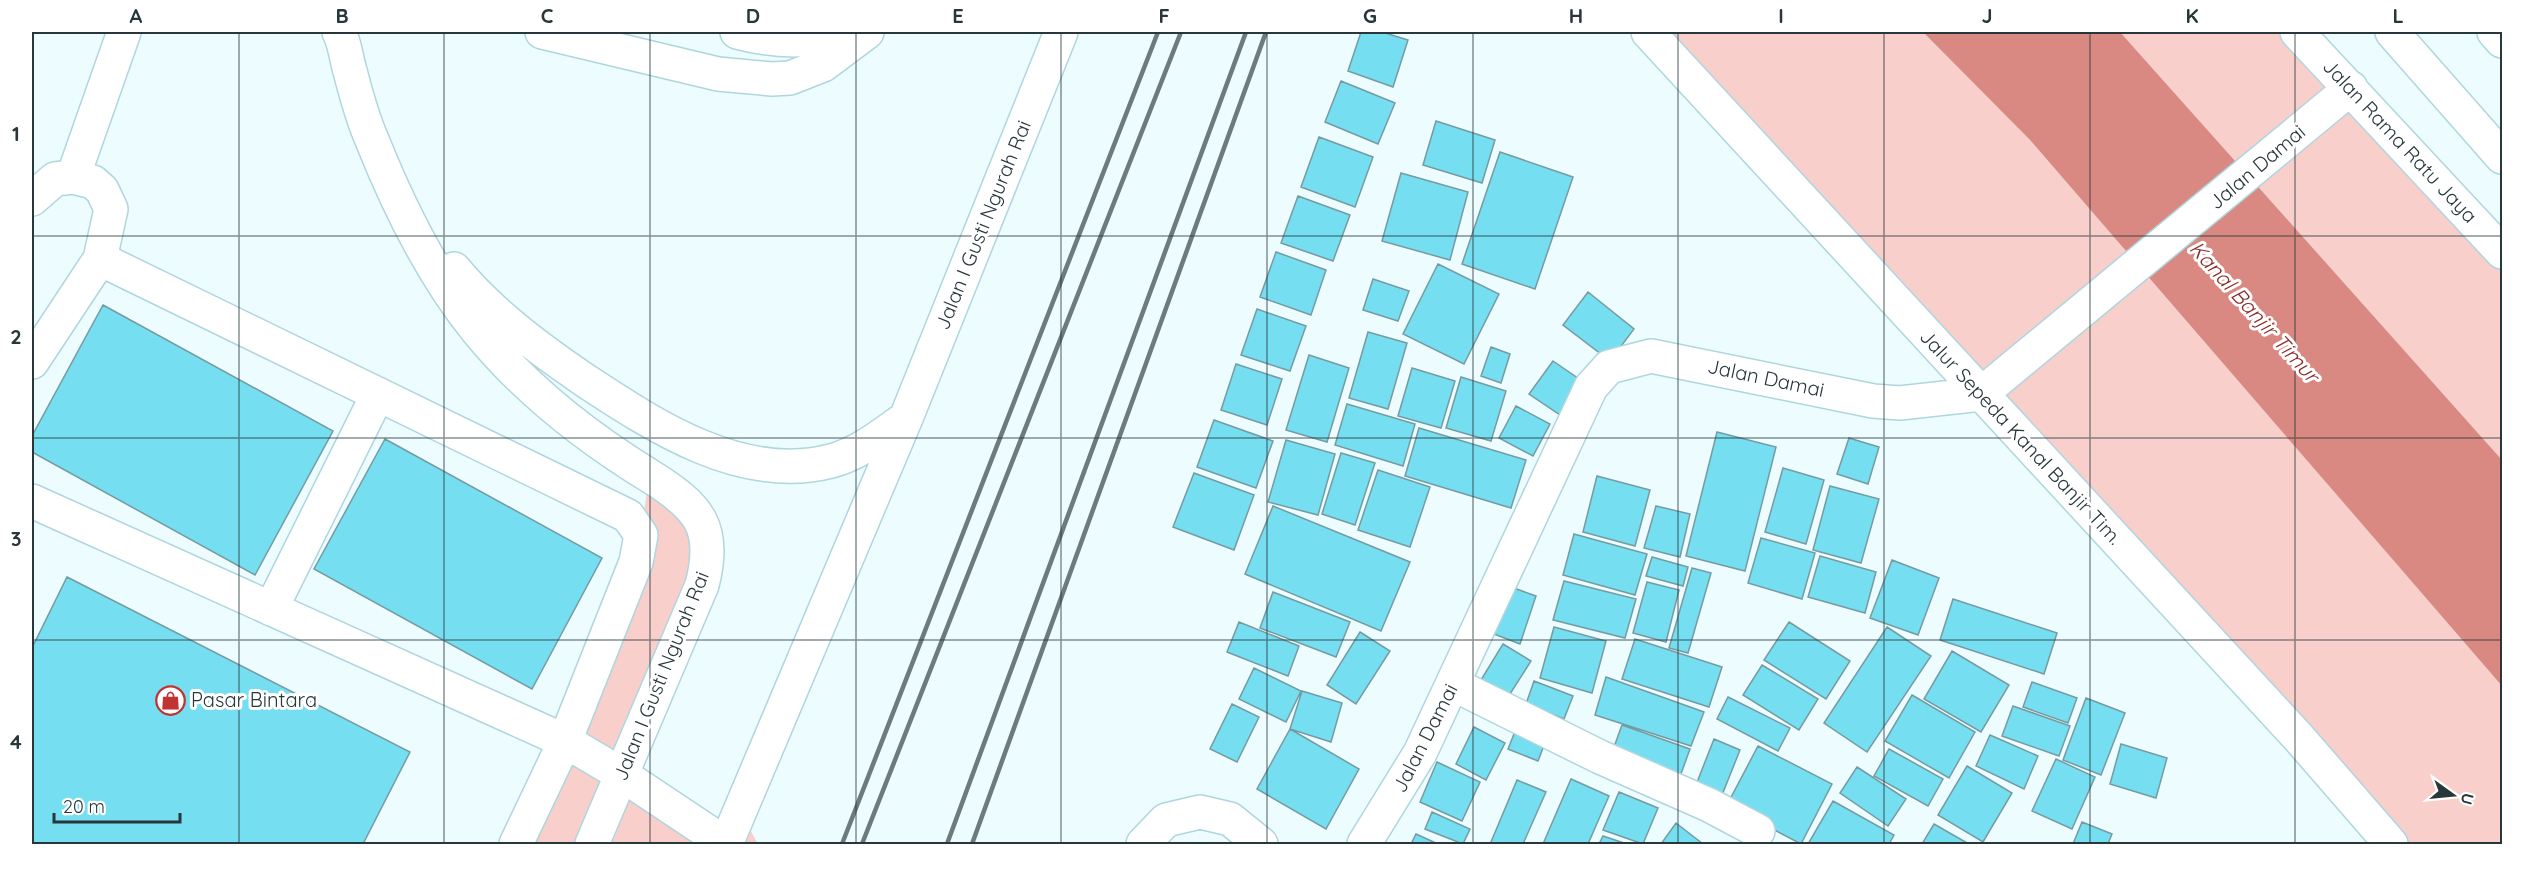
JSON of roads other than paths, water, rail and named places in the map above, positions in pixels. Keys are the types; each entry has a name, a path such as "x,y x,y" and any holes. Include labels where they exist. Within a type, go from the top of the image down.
{"street":[{"path":"73,177 124,32"},
{"name":"Jalan I Gusti Ngurah Rai","path":"341,32 360,106 384,167 447,287 483,337 510,366 563,413 687,502 697,513 705,530 708,548 702,585 592,844"},
{"path":"542,32 718,74 772,79 790,78 823,65 867,32"},
{"path":"736,32 764,38 798,40 842,32"},
{"name":"Jalan I Gusti Ngurah Rai","path":"726,844 906,418 1061,32"},
{"name":"Jalur Sepeda Kanal Banjir Tim.","path":"1648,32 2299,738 2391,844"},
{"name":"Jalan Rama Ratu Jaya","path":"2297,32 2502,252"},
{"path":"2392,32 2502,157"},
{"path":"2494,32 2502,41"},
{"name":"Jalan Damai","path":"1364,844 1420,753 1591,387 1609,367 1651,356 1873,401 1900,404 1981,394 2351,88"},
{"name":"Jalan I Gusti Ngurah Rai","path":"384,167 438,250 487,304 571,370 673,435 719,453 758,463 795,466 832,461 866,446 906,418"},
{"path":"32,199 37,191 55,178 73,177 93,182 102,190 111,209 100,259 32,362"},
{"path":"100,259 628,516 641,535 636,562 565,741 516,844"},
{"path":"271,609 378,394"},
{"path":"32,501 565,741 621,774 726,844"},
{"path":"1453,684 1600,757 1709,805 1758,831"},
{"path":"1143,844 1166,819 1200,812 1230,819 1261,844"}],"water":[{"name":"Kanal Banjir Timur","path":"1923,32 2120,32 2502,460 2502,686 2030,140"}],"railway":[{"path":"842,844 1158,32"},
{"path":"862,844 1181,32"},
{"path":"947,844 1246,32"},
{"path":"972,844 1266,32"}],"place":[{"name":"Pasar Bintara","path":"170,700"}]}
